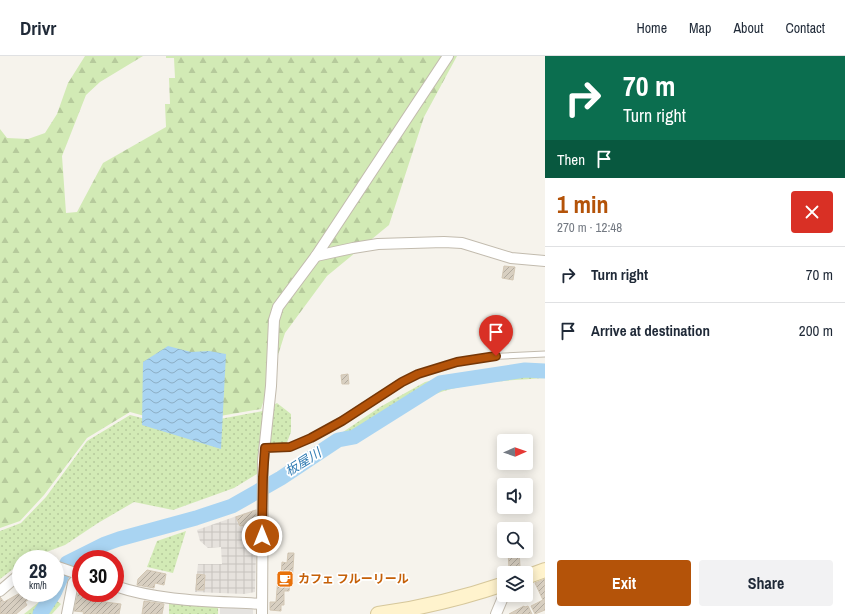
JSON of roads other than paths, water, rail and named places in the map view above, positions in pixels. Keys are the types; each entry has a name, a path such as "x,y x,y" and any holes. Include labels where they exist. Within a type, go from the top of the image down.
{"main road":[{"path":"533,574 545,570"},
{"path":"378,614 441,603 497,586"}],"street":[{"path":"124,589 132,592 176,599 262,609 263,477 271,386 274,320 278,308 316,256 448,56"},
{"path":"316,256 378,244 444,242 462,243 511,258 545,261"},
{"path":"64,569 81,575 73,583 67,614"},
{"path":"0,591 12,581"},
{"path":"496,614 501,602"}],"lane":[{"path":"265,448 290,447 311,438 342,421 402,382 418,374 457,362 484,357 545,354"}],"water":[{"path":"168,346 191,352 209,351 226,354 221,449 142,425 143,362"}],"waterway":[{"name":"板屋川","path":"64,570 67,563 105,544 232,506 281,478 338,440 354,437 440,383 525,370 545,371"},
{"name":"板屋川","path":"40,614 48,602"}],"place":[{"name":"カフェ フルーリール","path":"285,579"}]}
